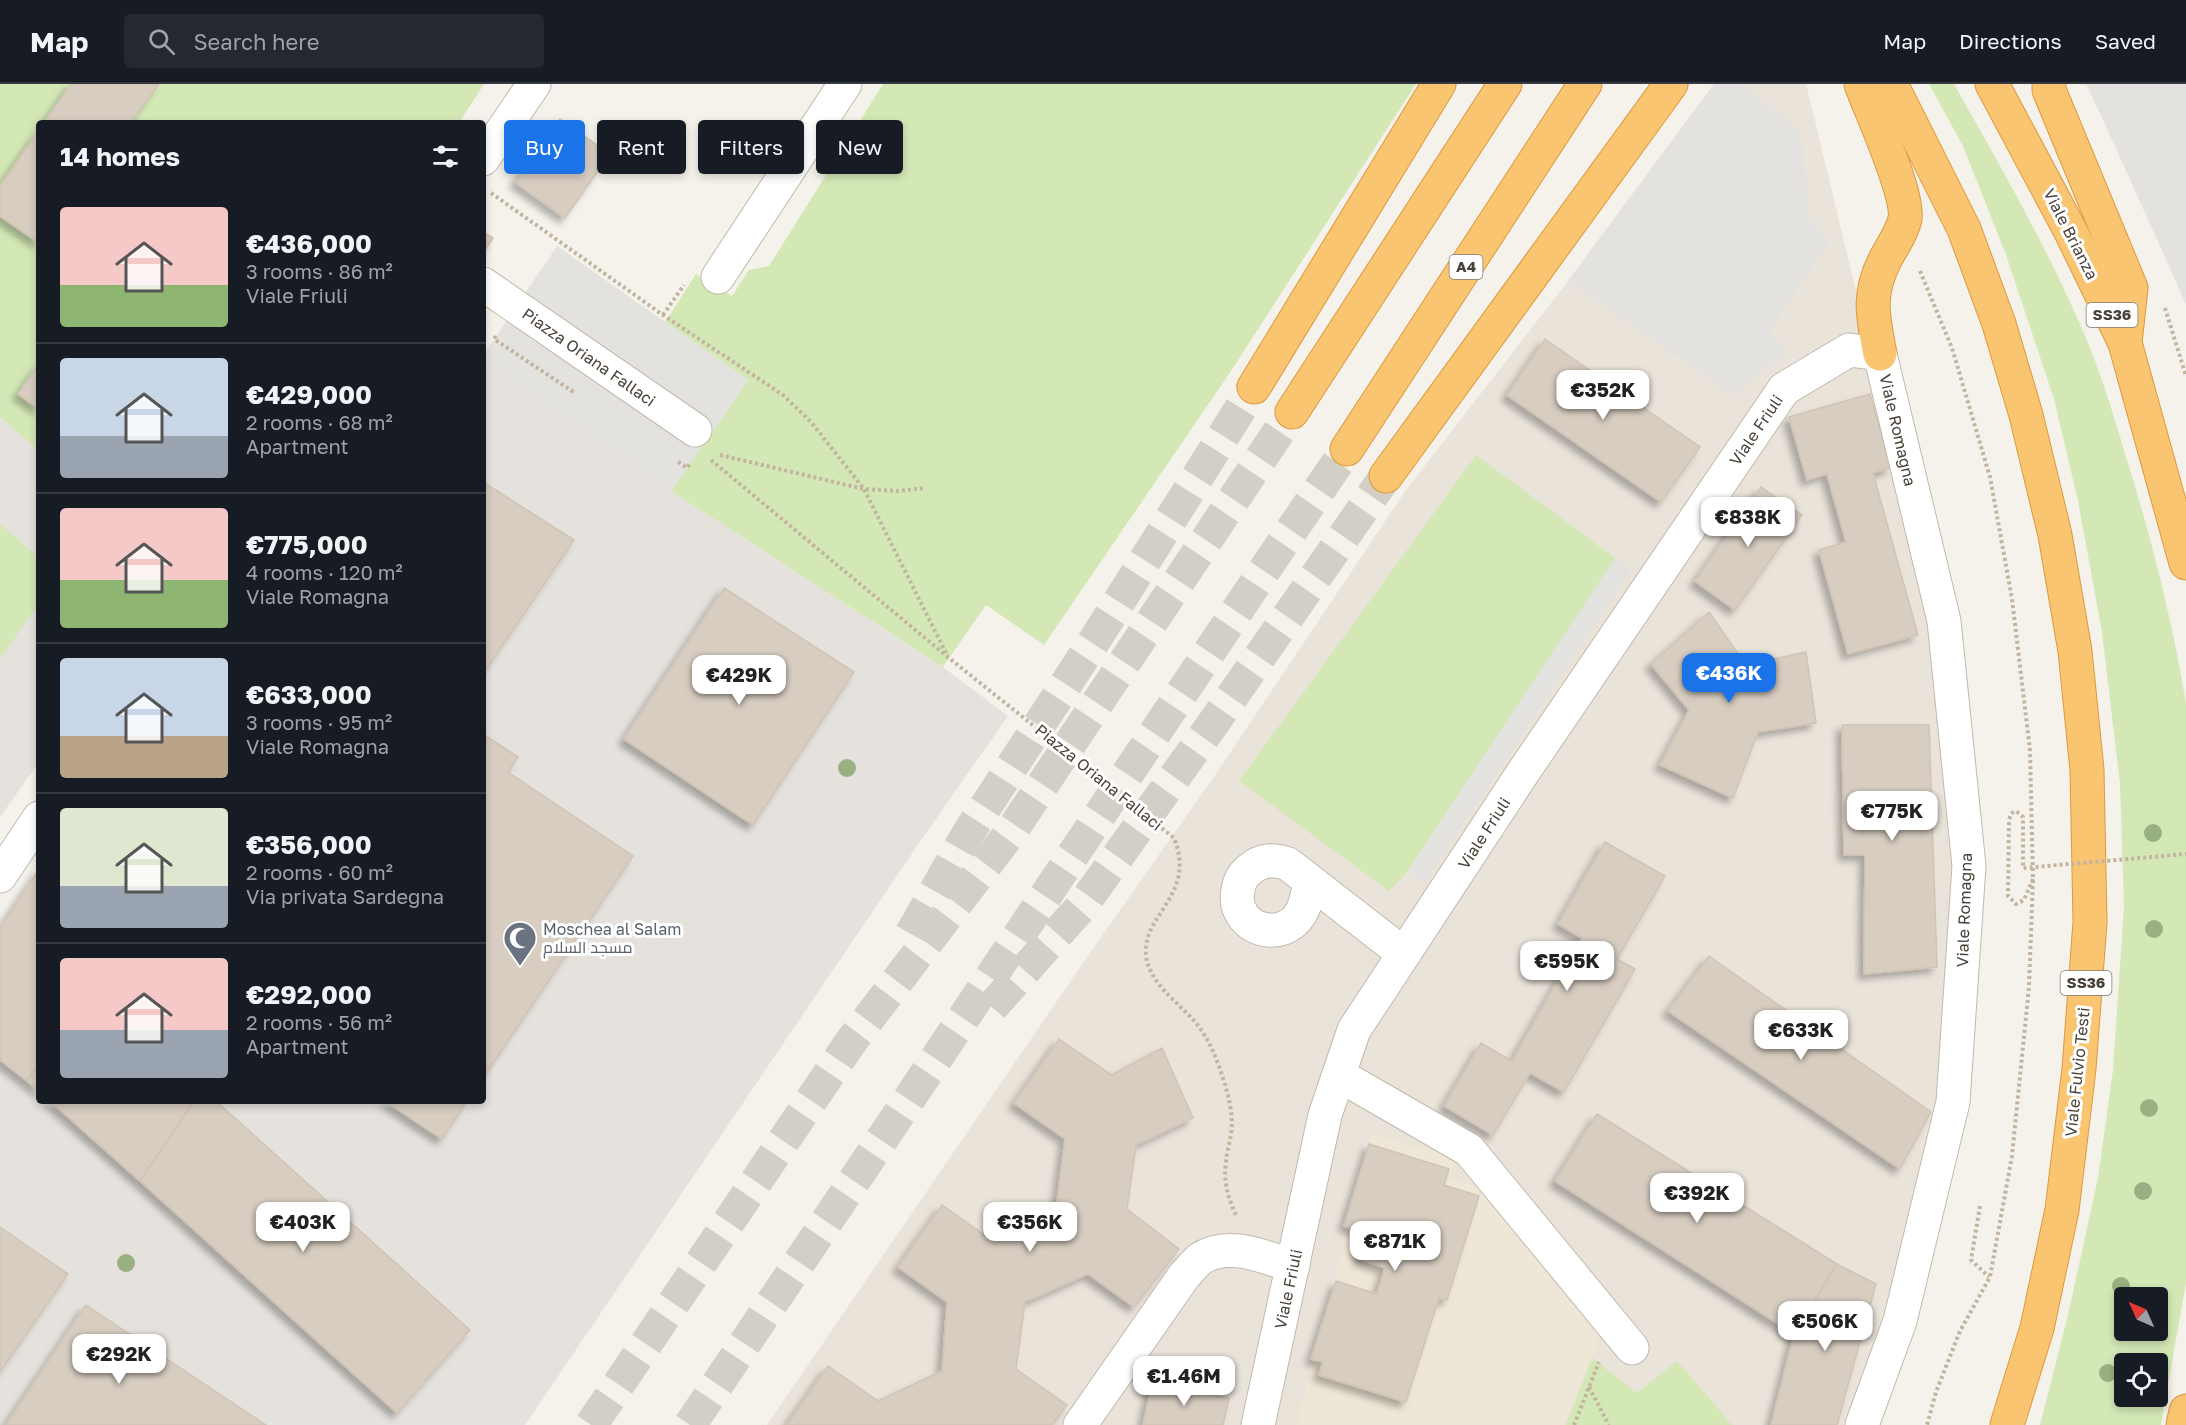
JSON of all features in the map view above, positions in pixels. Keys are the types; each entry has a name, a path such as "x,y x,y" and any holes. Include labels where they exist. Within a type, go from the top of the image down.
{"highway":[{"path":"1254,387 1439,84"},
{"path":"1292,412 1505,84"},
{"name":"A4","path":"1347,449 1585,84"},
{"path":"1386,476 1671,84"},
{"path":"1860,84 1893,166 1904,200 1905,212 1902,227 1875,283 1872,298 1880,354"},
{"name":"Viale Fulvio Testi","path":"1891,84 1964,228 1998,324 2026,415 2055,535 2075,651 2087,770 2090,922 2079,1069 2062,1210 2037,1328 2007,1425"},
{"name":"Viale Brianza","path":"1992,84 2071,232 2125,343 2186,563"},
{"path":"2049,84 2049,90 2131,288 2125,343"}],"street":[{"path":"486,155 534,84"},
{"path":"718,277 845,84"},
{"name":"Piazza Oriana Fallaci","path":"486,286 701,444"},
{"name":"Viale Friuli","path":"1258,1425 1325,1115 1354,1030 1524,771 1784,389 1849,350 1880,354"},
{"name":"Viale Romagna","path":"1862,1425 1900,1321 1953,1102 1969,866 1944,621 1880,354"},
{"path":"0,876 36,822"},
{"path":"1307,895 1301,916 1284,929 1273,931 1251,924 1243,916 1238,906 1237,895 1239,883 1254,865 1265,861 1288,864 1404,954"},
{"path":"1339,1075 1469,1150 1623,1336"},
{"path":"1080,1425 1184,1276 1200,1259 1221,1250 1240,1251 1293,1266"}],"path":[{"path":"486,190 663,315 783,395 811,422 864,489 949,658"},
{"name":"Piazza Oriana Fallaci","path":"701,444 949,658 1172,836 1178,848 1180,863 1178,875 1174,892 1148,933 1146,944 1148,964 1164,990 1199,1027 1211,1045 1220,1070 1232,1120 1225,1180 1229,1200 1238,1221"},
{"path":"717,454 864,489 897,491 926,488"},
{"path":"2033,879 2024,900 2016,904 2008,896 2009,822 2010,815 2016,811 2023,817 2023,868 2186,854"},
{"path":"1980,1206 1971,1260 1990,1277"},
{"path":"1574,1425 1589,1387 1623,1336"},
{"path":"1589,1387 1609,1425"}],"shaded area":[{"path":"1714,84 1806,84 1935,618 1961,862 1947,1097 1854,1425 767,1425 1085,960 1220,768 1406,490 1568,281"},
{"path":"1714,84 1744,84 1801,133 1810,218 1830,241 1770,330 1787,353 1732,395 1568,281"},
{"path":"2086,84 2186,84 2186,304 2105,124"},
{"path":"557,246 748,380 671,491 486,364 486,352"},
{"path":"486,364 671,491 943,667 1008,716 919,843 525,1425 0,1425 0,928 36,874 36,1104 486,1104"},
{"path":"0,417 36,448 36,766 0,817"},
{"path":"1615,558 1631,569 1424,883 1407,872"},
{"path":"1372,1134 1454,1158 1451,1179 1485,1189 1602,1332 1565,1425 1296,1425"}],"green space":[{"path":"0,84 484,84 461,120 36,120 36,448 0,417"},
{"path":"883,84 1416,84 1231,371 1044,645 986,605 943,667 671,491 748,380 665,322 696,274 732,296 749,270 769,266 827,174 903,174 903,120 860,120"},
{"path":"1929,84 1954,84 2035,231 2086,339 2111,407 2145,520 2168,611 2186,703 2186,1283 2168,1385 2168,1353 2114,1353 2114,1407 2164,1407 2161,1425 2040,1425 2068,1315 2098,1178 2113,1070 2124,907 2120,784 2102,632 2078,501 2054,399 2006,255 1963,146"},
{"path":"1476,455 1615,558 1407,872 1389,891 1239,781"},
{"path":"0,524 36,555 36,607 0,659"},
{"path":"1592,1358 1637,1393 1677,1361 1732,1425 1566,1425"}],"building":[{"path":"71,84 159,84 133,120 46,120"},
{"path":"36,134 36,241 0,216 0,186"},
{"path":"585,136 597,145 597,172 565,218 515,182 521,174 585,174"},
{"path":"486,234 493,238 486,249"},
{"path":"1545,339 1700,447 1661,502 1507,395"},
{"path":"36,368 36,407 18,394"},
{"path":"1870,394 1891,468 1873,473 1918,635 1848,654 1819,550 1846,542 1827,474 1807,480 1789,417"},
{"path":"486,484 574,540 486,670"},
{"path":"1761,487 1802,515 1735,610 1695,581"},
{"path":"724,588 854,672 753,825 624,739"},
{"path":"1709,612 1746,665 1806,652 1816,723 1758,732 1733,798 1660,765 1689,710 1651,664"},
{"path":"1842,725 1929,725 1937,967 1864,974 1865,855 1844,855"},
{"name":"Moschea al Salam مسجد السلام","path":"486,736 518,757 508,772 633,856 486,1074"},
{"path":"1605,842 1665,876 1617,959 1635,969 1564,1092 1530,1073 1493,1135 1444,1106 1481,1043 1512,1061 1582,938 1558,924"},
{"path":"36,874 36,1068 27,1081 0,1060 0,928"},
{"path":"1709,956 1931,1112 1900,1169 1668,1011"},
{"path":"1059,1039 1112,1075 1162,1048 1193,1118 1136,1145 1127,1209 1179,1249 1134,1307 1088,1274 1025,1302 1016,1369 1067,1405 1052,1425 787,1425 828,1366 878,1401 942,1371 947,1302 898,1267 942,1205 993,1241 1056,1208 1065,1139 1014,1103"},
{"path":"36,1068 36,1088 27,1081"},
{"path":"53,1104 192,1104 140,1181"},
{"path":"192,1104 219,1104 470,1330 397,1413 140,1181"},
{"path":"390,1104 465,1104 442,1139"},
{"path":"1597,1114 1837,1264 1794,1334 1555,1181"},
{"path":"1369,1144 1449,1169 1444,1185 1479,1196 1447,1300 1439,1298 1406,1402 1319,1375 1323,1362 1311,1359 1336,1281 1377,1294 1385,1268 1359,1259 1367,1233 1344,1226"},
{"path":"0,1227 68,1274 0,1372"},
{"path":"1837,1264 1876,1284 1837,1425 1771,1425 1794,1334"},
{"path":"86,1305 266,1425 6,1425"},
{"path":"1152,1382 1229,1398 1223,1425 1143,1425"}],"tunnel":[{"path":"911,934 967,835 1098,635 1254,387"},
{"path":"591,1425 850,1043 1013,829 1292,412"},
{"path":"690,1425 1347,449"},
{"path":"992,1007 1082,906 1386,476"}],"place":[{"name":"Moschea al Salam مسجد السلام","path":"520,967"}]}
